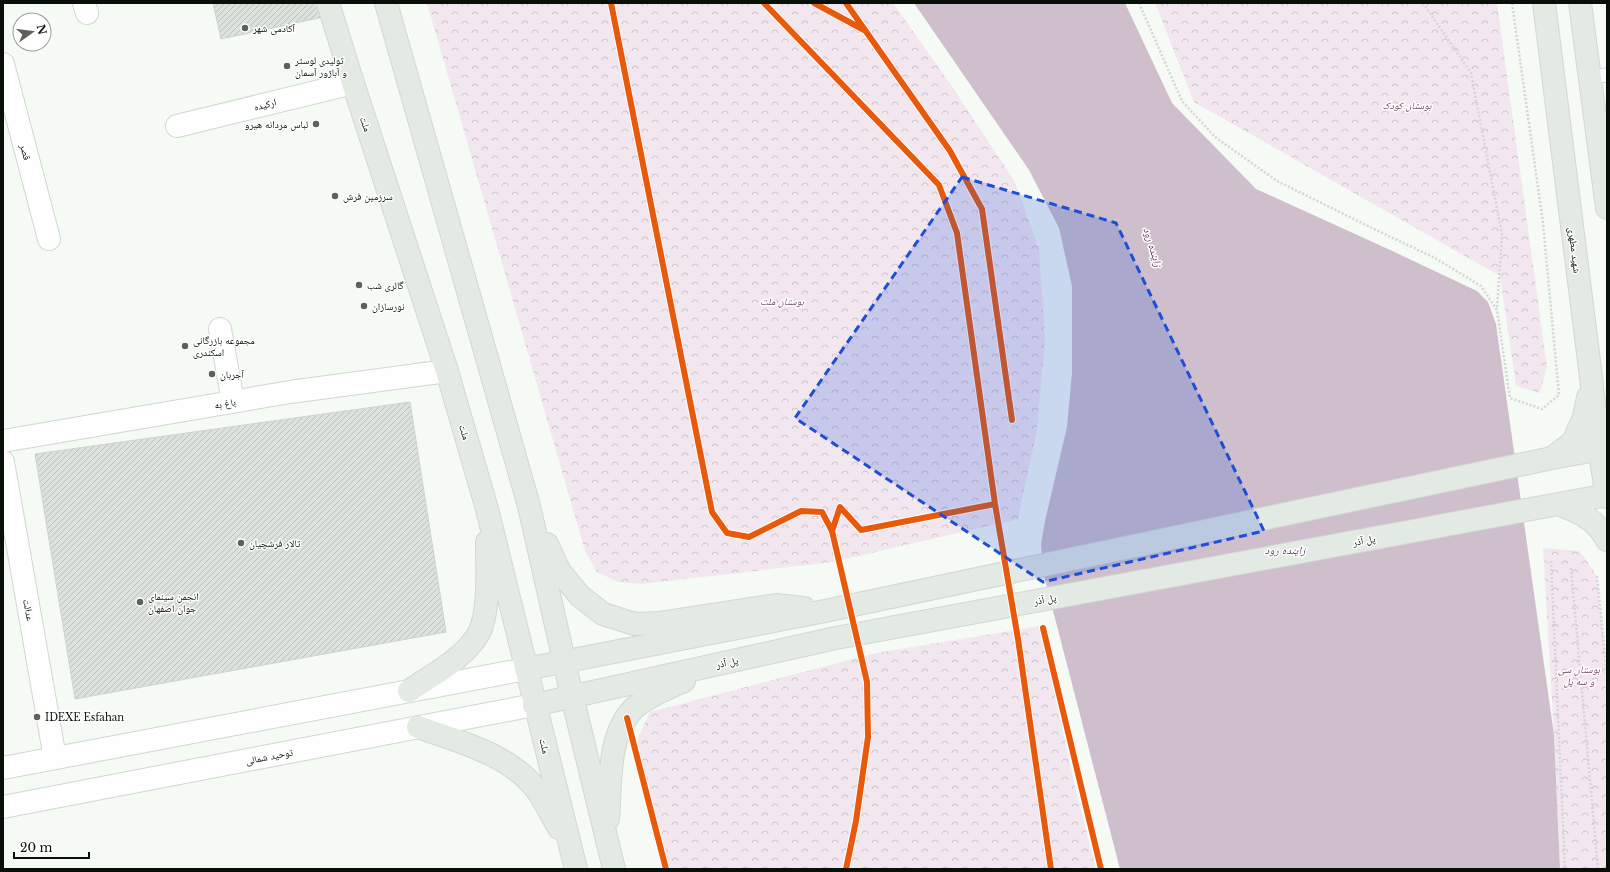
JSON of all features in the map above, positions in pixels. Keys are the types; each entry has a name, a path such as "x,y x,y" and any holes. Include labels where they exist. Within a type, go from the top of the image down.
{"main road":[{"name":"ملت","path":"328,3 448,371 487,509 534,705 574,859"},
{"path":"386,3 529,506 572,696 614,869"},
{"name":"شهید مطهری","path":"1544,3 1592,378 1603,449 1607,496"},
{"path":"1580,3 1598,76 1607,208"},
{"path":"1552,458 1574,442 1584,417 1592,378"},
{"path":"526,669 825,611 1552,458 1603,449"},
{"name":"پل آذر","path":"534,705 836,638 1607,496"},
{"path":"1558,504 1579,512 1593,521 1603,532 1607,540"},
{"path":"529,506 560,572 580,596 603,614 635,624 659,623 776,605 825,611"},
{"path":"409,691 461,655 479,632 486,605 487,509"},
{"path":"606,836 613,747 620,727 634,709 657,693 721,663"},
{"path":"418,727 475,747 508,763 535,788 574,859"}],"street":[{"name":"قصر","path":"3,64 49,239"},
{"name":"ارکیده","path":"178,126 353,83"},
{"path":"220,329 233,402"},
{"name":"باغ به","path":"3,441 290,392 448,371"},
{"name":"عدالت","path":"3,462 55,758"},
{"path":"3,768 526,669"},
{"name":"توحید شمالی","path":"3,807 534,705"}],"path":[{"path":"1139,3 1182,100 1215,137 1277,180 1435,258 1481,286 1497,310"},
{"path":"1423,3 1471,73 1502,235 1497,310 1510,398 1542,409 1559,395 1543,223 1512,3"},
{"path":"1551,561 1565,869"},
{"path":"1571,568 1598,869"},
{"path":"1597,576 1607,675"}],"highlighted area":[{"path":"962,177 1116,223 1264,531 1043,582 795,418"}],"green space":[{"name":"بوستان ملت","path":"427,3 893,3 949,82 1015,182 1039,249 1045,339 1037,429 1018,519 833,562 642,584 618,582 597,572 585,551"},
{"name":"بوستان کودک","path":"1155,3 1497,3 1547,367 1540,393 1516,386 1500,276 1194,102"},
{"name":"بوستان سی و سه پل","path":"1543,548 1580,551 1597,576 1607,675 1607,869 1560,869"},
{"path":"1040,626 1075,787 1096,869 665,869 637,755 638,738 650,712 876,653"}],"water":[{"name":"زاینده رود","path":"914,3 1125,3 1172,103 1256,189 1477,291 1488,302 1496,324 1554,735 1560,869 1120,869 1043,572 1041,544 1067,427 1072,373 1072,286 1059,228 1029,170"}],"building":[{"name":"آکادمی شهر","path":"213,3 319,3 324,17 221,39"},
{"name":"تالار فرشچیان","path":"410,402 446,632 75,699 35,454"}],"cycle path":[{"path":"611,3 712,512 727,533 749,537 801,511 822,512 832,531 867,682 868,737 856,821 846,869"},
{"path":"764,3 939,185 957,233 995,504 1018,639 1051,869"},
{"path":"814,3 864,30"},
{"path":"846,3 950,151 982,209 1012,420"},
{"path":"832,531 840,507 861,530 995,504"},
{"path":"1043,628 1101,869"},
{"path":"627,718 666,869"}],"place":[{"name":"آکادمی شهر","path":"245,28"},
{"name":"تولیدی لوستر و آباژور آسمان","path":"287,66"},
{"name":"لباس مردانه هیرو","path":"316,124"},
{"name":"سرزمین فرش","path":"335,196"},
{"name":"گالری شب","path":"359,285"},
{"name":"نورسازان","path":"364,306"},
{"name":"مجموعه بازرگانی اسکندری","path":"185,346"},
{"name":"آجربان","path":"212,374"},
{"name":"تالار فرشچیان","path":"241,543"},
{"name":"انجمن سینمای جوان اصفهان","path":"140,602"},
{"name":"IDEXE Esfahan","path":"37,717"}]}
